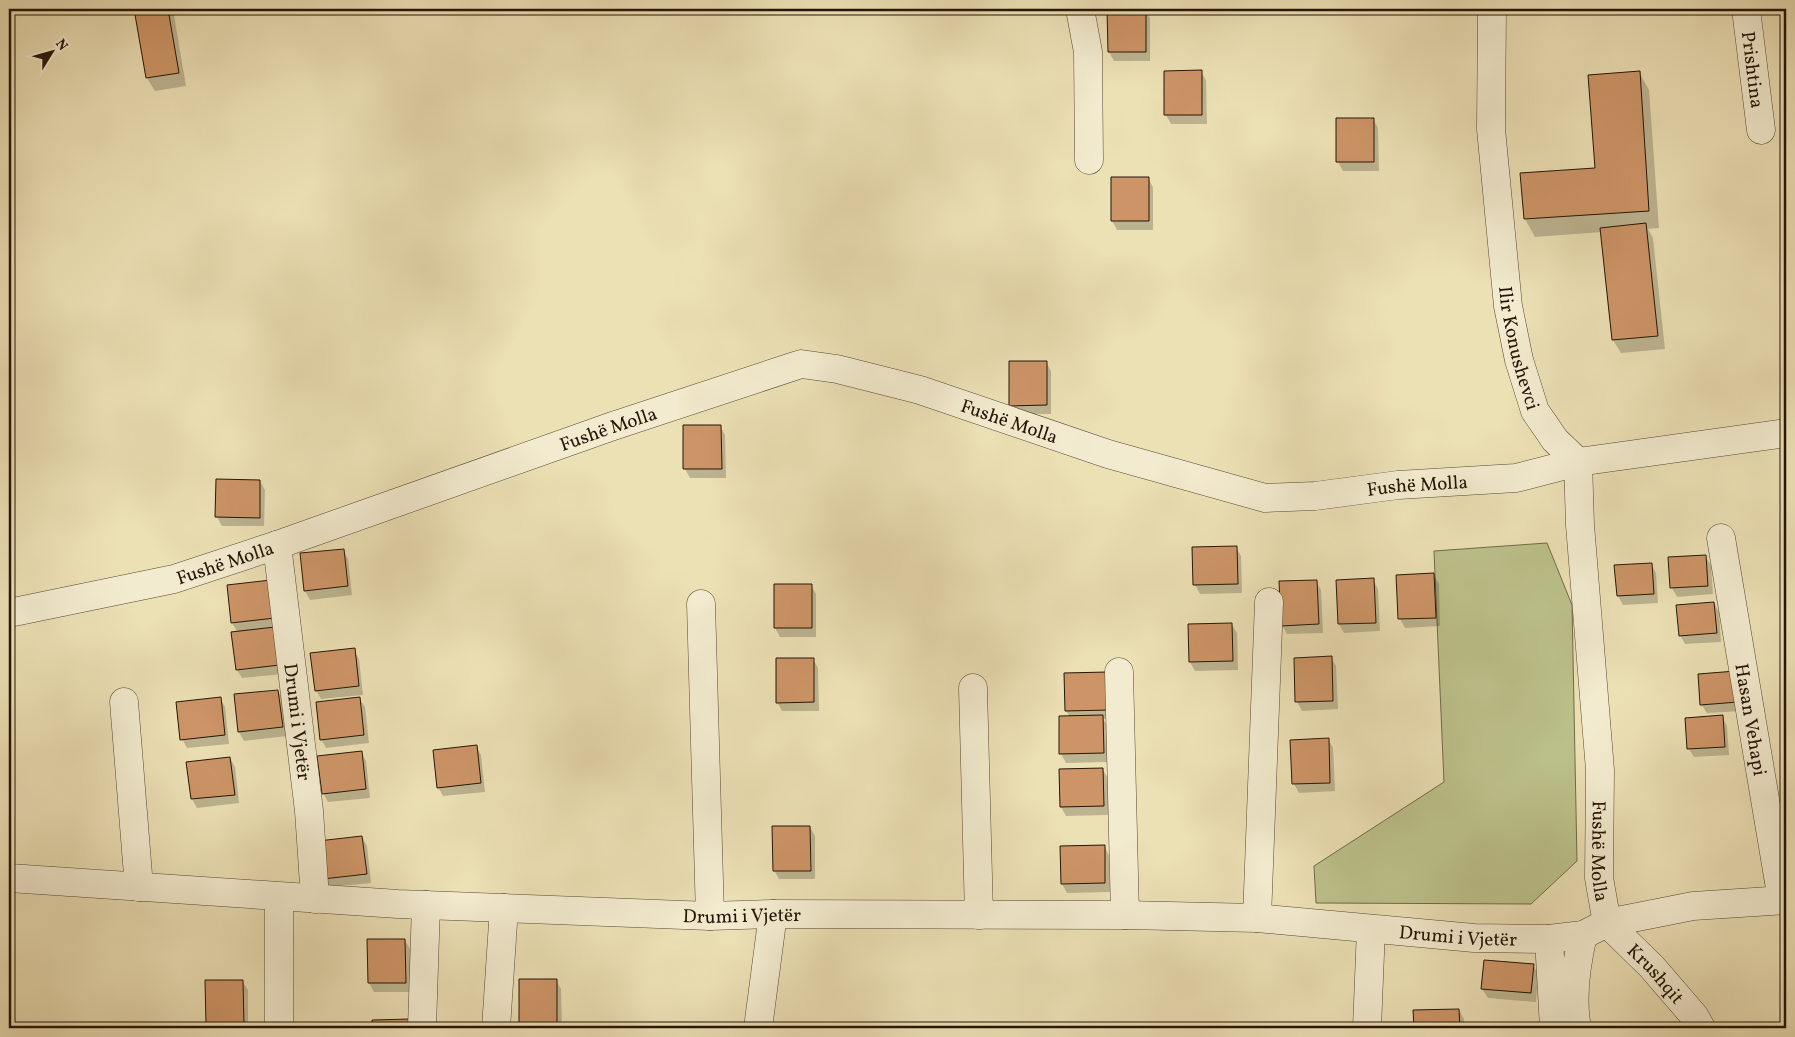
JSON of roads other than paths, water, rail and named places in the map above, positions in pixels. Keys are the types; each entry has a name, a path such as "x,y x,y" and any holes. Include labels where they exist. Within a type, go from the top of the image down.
{"street":[{"path":"1080,9 1088,52 1089,160"},
{"name":"Ilir Konushevci","path":"1492,9 1491,129 1508,306 1519,360 1535,411 1555,440 1578,462"},
{"name":"Prishtina","path":"1746,9 1761,130"},
{"name":"Fushë Molla","path":"9,613 174,579 277,545 613,426 801,364 837,369 920,390 1108,454 1265,498 1315,496 1398,485 1516,478 1578,462 1580,525 1600,770 1599,878 1595,929"},
{"path":"1578,462 1786,433"},
{"name":"Hasan Vehapi","path":"1721,538 1784,900"},
{"name":"Drumi i Vjetër","path":"277,545 309,811 315,899"},
{"path":"1258,918 1269,602"},
{"path":"701,604 710,916"},
{"path":"1119,672 1126,915"},
{"path":"973,688 979,915"},
{"path":"124,702 139,887"},
{"name":"Drumi i Vjetër","path":"9,878 426,905 710,916 774,914 1126,915 1258,918 1474,938 1549,939 1693,906 1784,900"},
{"path":"279,896 279,1028"},
{"path":"422,1028 426,905"},
{"path":"496,1028 504,908"},
{"path":"758,1028 774,914"},
{"path":"1367,1028 1370,929"},
{"path":"1577,1028 1575,1015 1576,966 1595,929"},
{"name":"Krushqit","path":"1595,929 1652,967 1695,1018 1701,1028"},
{"path":"1549,939 1554,1028"}]}
